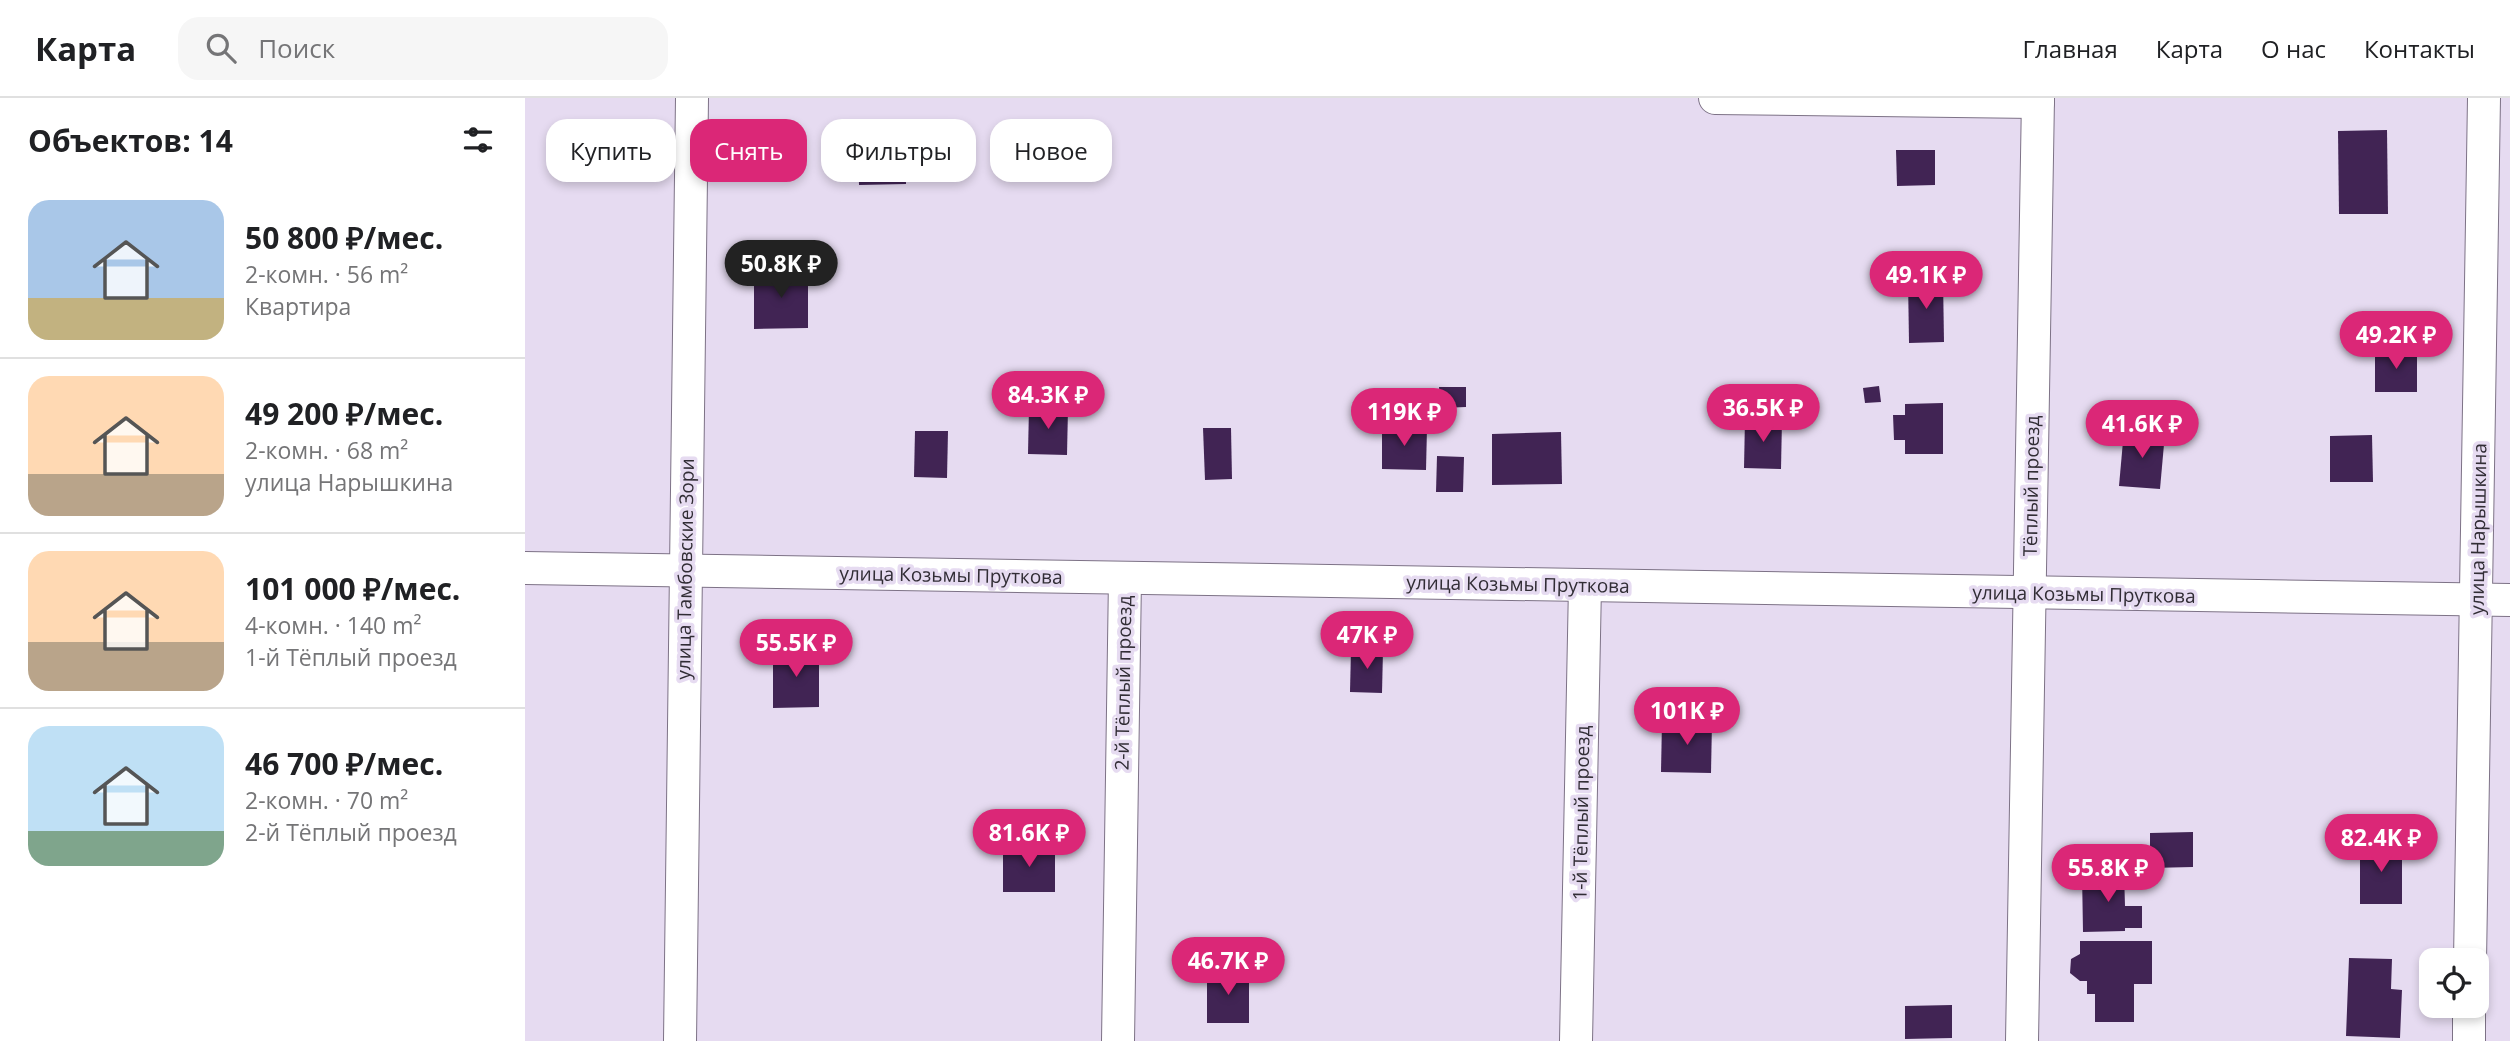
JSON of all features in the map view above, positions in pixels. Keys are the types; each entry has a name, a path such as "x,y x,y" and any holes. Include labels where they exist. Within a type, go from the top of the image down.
{"street":[{"name":"улица Тамбовские Зори","path":"680,1041 692,98"},
{"path":"1715,98 2038,100"},
{"name":"улица Нарышкина","path":"2470,948 2484,98"},
{"name":"Тёплый проезд","path":"2022,1041 2038,100"},
{"name":"улица Козьмы Пруткова","path":"525,568 2510,600"},
{"name":"2-й Тёплый проезд","path":"1118,1041 1125,578"},
{"name":"1-й Тёплый проезд","path":"1576,1041 1585,585"},
{"path":"2469,1018 2469,1041"}],"building":[{"path":"2387,130 2388,214 2339,214 2338,131"},
{"path":"1896,150 1935,150 1935,185 1897,186"},
{"path":"859,182 906,182 906,184 859,185"},
{"path":"754,271 808,271 808,328 754,329"},
{"path":"1908,279 1943,279 1944,342 1909,343"},
{"path":"2375,350 2417,350 2417,392 2375,392"},
{"path":"1879,386 1881,402 1865,403 1863,388"},
{"path":"1439,387 1466,387 1466,407 1440,408"},
{"path":"1943,403 1943,454 1905,454 1905,440 1894,440 1893,415 1905,415 1905,404"},
{"path":"1029,407 1068,408 1067,455 1028,454"},
{"path":"1745,419 1782,419 1781,469 1744,468"},
{"path":"1382,427 1427,428 1426,470 1382,469"},
{"path":"1203,428 1231,428 1232,479 1205,480"},
{"path":"2124,430 2165,433 2160,489 2119,486"},
{"path":"915,431 948,431 947,478 914,477"},
{"path":"1561,432 1562,484 1492,485 1492,434"},
{"path":"2372,435 2373,482 2330,482 2330,436"},
{"path":"1437,456 1464,457 1463,492 1436,492"},
{"path":"1351,649 1383,650 1382,693 1350,692"},
{"path":"773,650 819,650 819,707 773,708"},
{"path":"1662,721 1712,722 1711,773 1661,772"},
{"path":"2193,832 2193,867 2150,868 2150,833"},
{"path":"2360,845 2402,845 2402,904 2360,904"},
{"path":"1003,846 1055,846 1055,892 1003,892"},
{"path":"2124,872 2125,906 2142,906 2142,928 2083,932 2082,873"},
{"path":"2080,941 2152,941 2152,984 2134,984 2134,1022 2095,1022 2095,994 2087,994 2087,981 2080,981 2070,973 2071,959 2080,954"},
{"path":"2349,958 2392,959 2391,989 2402,990 2400,1038 2346,1036"},
{"path":"1207,972 1249,972 1249,1023 1207,1023"},
{"path":"1952,1005 1952,1038 1905,1039 1905,1006"}]}
